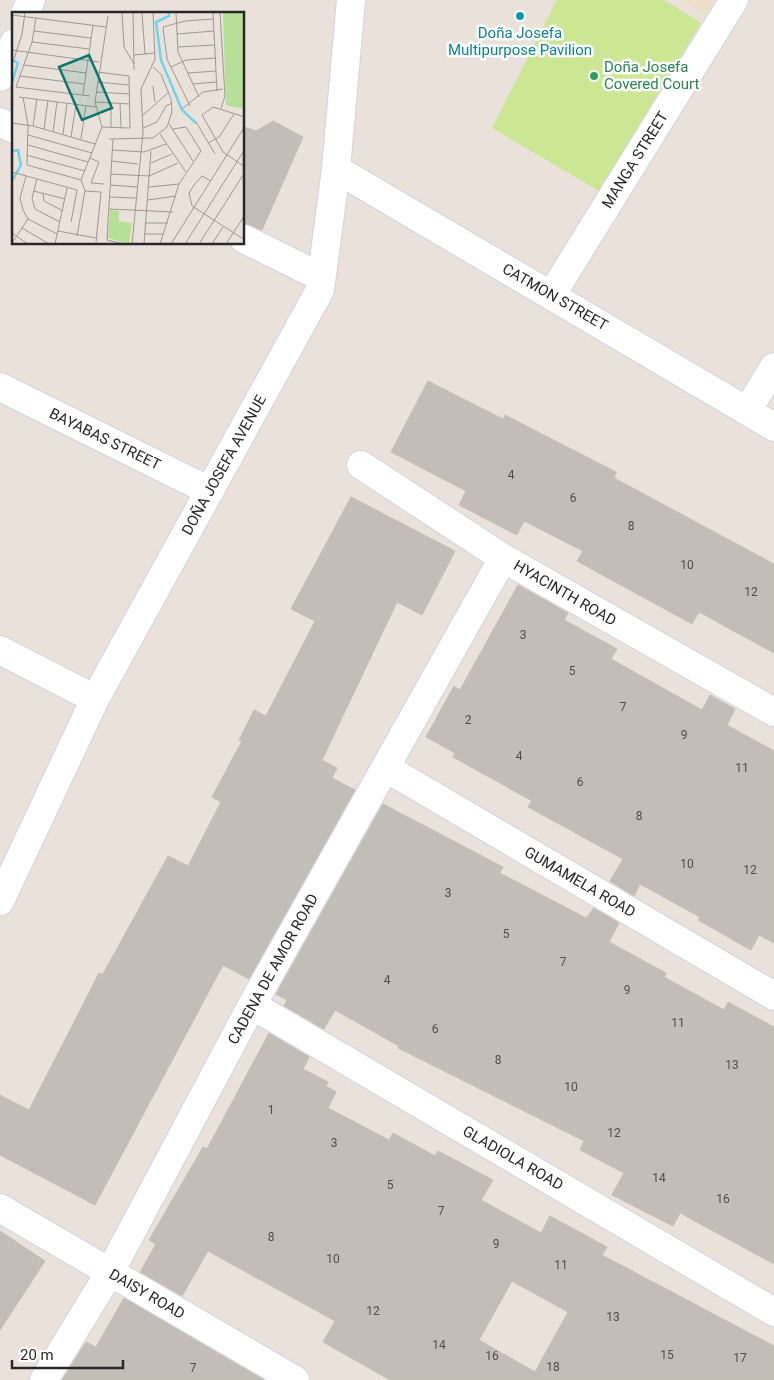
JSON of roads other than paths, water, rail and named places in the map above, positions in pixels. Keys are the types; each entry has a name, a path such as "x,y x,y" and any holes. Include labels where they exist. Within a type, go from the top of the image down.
{"street":[{"path":"26,12 31,0"},
{"name":"DOÑA JOSEFA AVENUE","path":"0,901 95,699 320,290 336,169 351,0"},
{"name":"MANGA STREET","path":"552,294 734,0"},
{"path":"0,77 12,48"},
{"path":"0,122 12,128"},
{"name":"CATMON STREET","path":"336,169 552,294 774,427"},
{"path":"245,239 322,277"},
{"path":"747,411 774,367"},
{"name":"BAYABAS STREET","path":"0,387 210,491"},
{"name":"HYACINTH ROAD","path":"360,464 503,558 774,712"},
{"name":"CADENA DE AMOR ROAD","path":"44,1380 110,1272 252,1005 503,558"},
{"path":"0,650 95,699"},
{"name":"GUMAMELA ROAD","path":"386,768 774,996"},
{"name":"GLADIOLA ROAD","path":"252,1005 774,1312"},
{"name":"DAISY ROAD","path":"0,1208 295,1380"}],"place":[{"name":"Doña Josefa Multipurpose Pavilion","path":"520,16"},
{"name":"Doña Josefa Covered Court","path":"594,76"}]}
